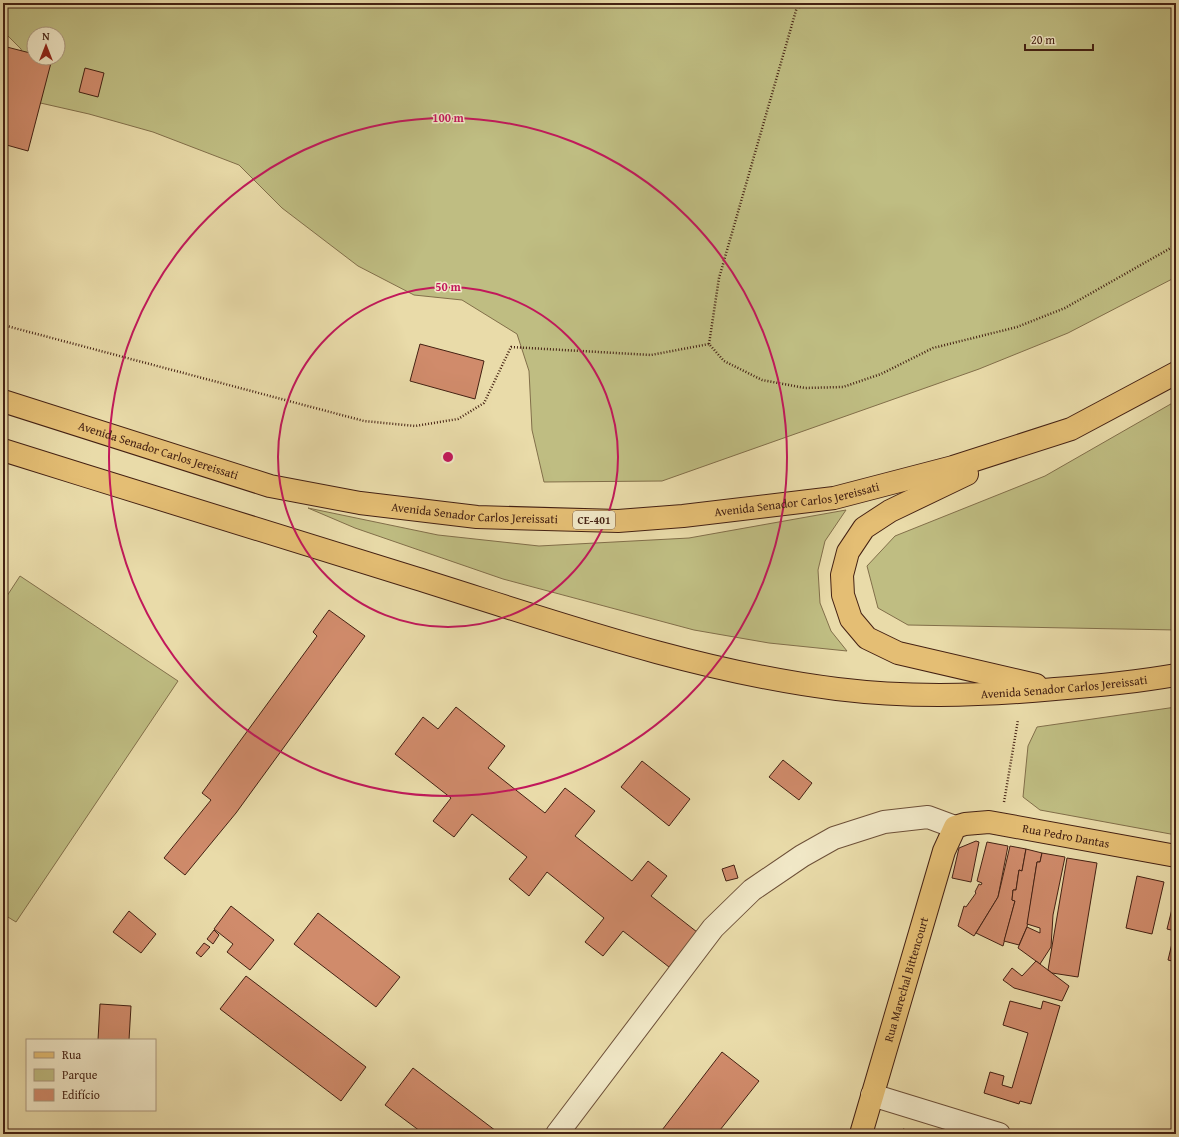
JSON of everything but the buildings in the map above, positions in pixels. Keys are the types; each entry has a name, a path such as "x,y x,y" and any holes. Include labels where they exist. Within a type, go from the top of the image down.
{"main road":[{"name":"Avenida Senador Carlos Jereissati","path":"3,401 270,486 360,503 476,517 618,521 683,516 834,498 953,467 1071,429 1176,373"},
{"path":"1055,689 898,653 867,638 851,619 843,595 842,575 848,552 864,528 890,510 1032,443 1071,429"},
{"name":"Avenida Senador Carlos Jereissati","path":"3,450 576,628 709,665 829,687 883,693 978,695 1125,684 1176,675"},
{"name":"Rua Pedro Dantas","path":"955,826 978,822 1000,824 1176,856"},
{"name":"Rua Marechal Bittencourt","path":"861,1134 944,851 955,826"}],"street":[{"path":"557,1134 713,928 752,890 802,856 834,838 884,822 928,817 955,826"},
{"path":"872,1095 999,1134"}],"path":[{"path":"709,344 719,278 797,6 851,5 860,3"},
{"path":"709,344 724,361 762,380 805,388 843,387 881,374 933,348 1017,327 1065,308 1176,245"},
{"path":"3,325 364,421 415,426 458,419 484,403 511,347 651,355 709,344"},
{"path":"1000,824 1018,720"}],"green space":[{"path":"9,3 1176,3 1176,277 1068,333 979,369 662,481 544,482 532,430 529,371 517,334 462,300 414,295 358,266 282,208 239,165 153,132 89,114 36,102 21,49 3,31 3,21"},
{"path":"1176,401 1176,630 908,625 878,608 867,566 895,536 1045,476"},
{"path":"308,508 438,535 539,546 689,538 846,510 825,541 818,570 820,603 831,631 847,651 769,643 694,630 503,579 355,528"},
{"path":"20,576 178,681 16,922 3,914 3,602"},
{"path":"1176,707 1176,835 1040,810 1023,797 1028,746 1037,727"}]}
